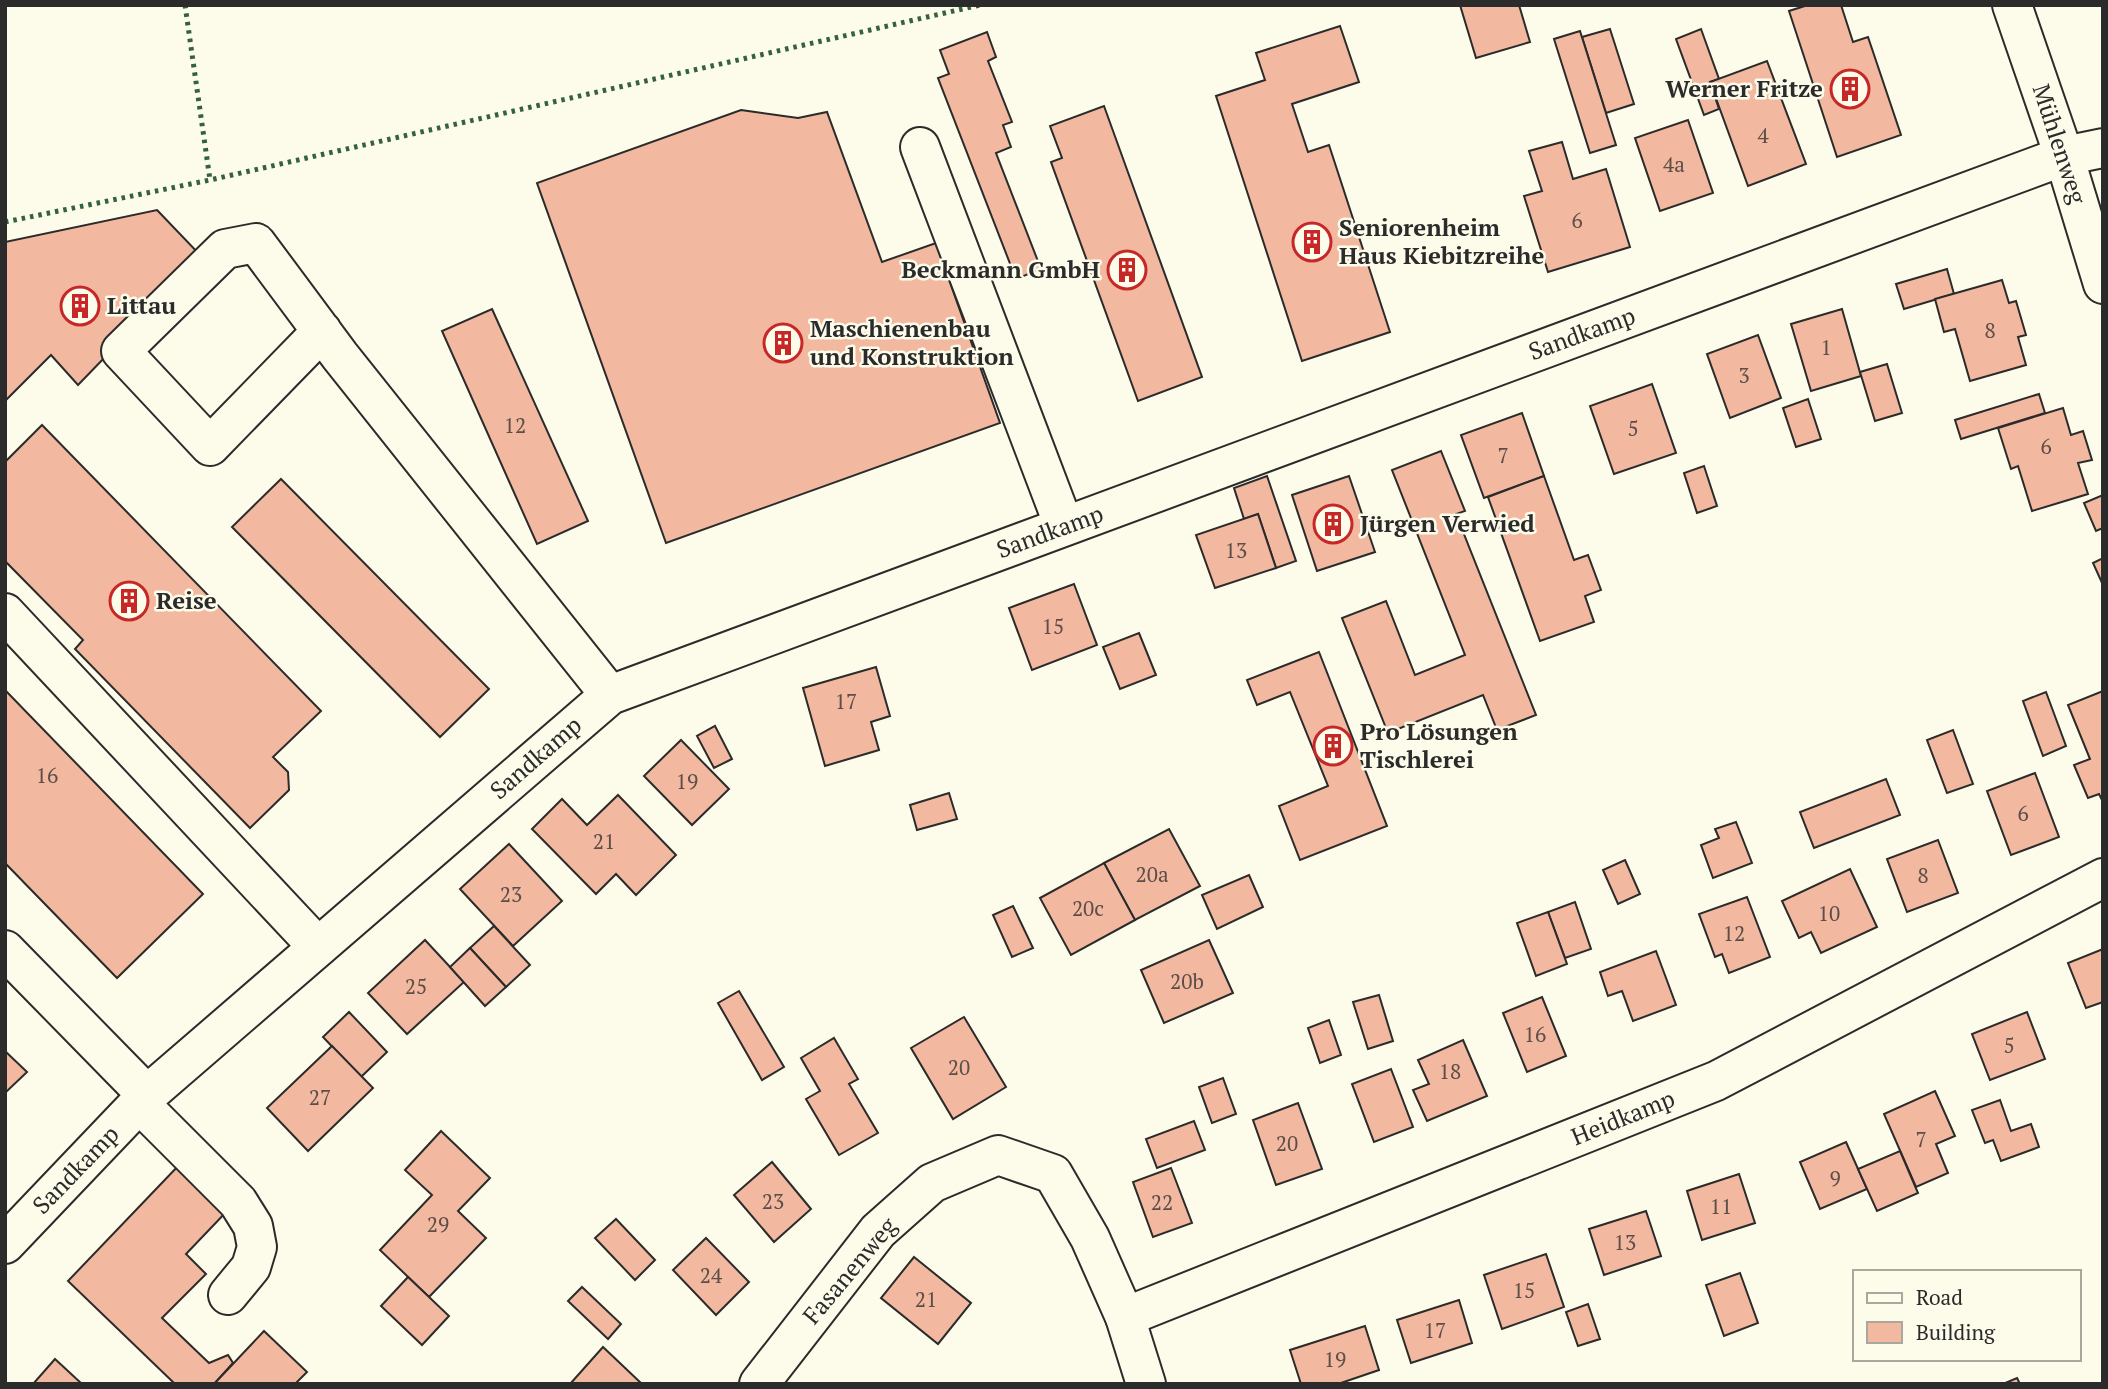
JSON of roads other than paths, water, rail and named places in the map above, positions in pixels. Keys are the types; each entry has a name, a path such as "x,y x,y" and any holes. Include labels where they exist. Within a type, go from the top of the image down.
{"street":[{"name":"Mühlenweg","path":"2012,5 2064,156 2103,284"},
{"path":"920,147 1065,526"},
{"name":"Sandkamp","path":"5,1244 143,1099 610,695 2064,156 2103,149"},
{"path":"322,331 210,446 121,351 225,249 256,243 322,331 610,695"},
{"path":"5,613 318,947"},
{"name":"Heidkamp","path":"1125,1317 1716,1081 2103,878"},
{"path":"5,950 238,1202 253,1226 257,1247 251,1267 228,1295"},
{"name":"Fasanenweg","path":"759,1384 878,1231 932,1183 998,1156 1053,1174 1090,1238 1125,1317 1146,1384"}],"place":[{"name":"Werner Fritze","path":"1850,89"},
{"name":"Seniorenheim Haus Kiebitzreihe","path":"1312,242"},
{"name":"Beckmann GmbH","path":"1127,270"},
{"name":"Littau","path":"80,306"},
{"name":"Maschienenbau und Konstruktion","path":"783,343"},
{"name":"Jürgen Verwied","path":"1333,524"},
{"name":"Reise","path":"129,601"},
{"name":"Pro Lösungen Tischlerei","path":"1333,746"}]}
